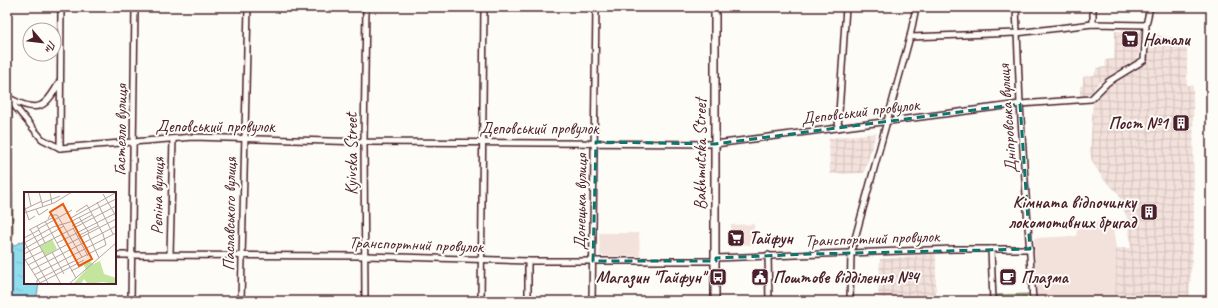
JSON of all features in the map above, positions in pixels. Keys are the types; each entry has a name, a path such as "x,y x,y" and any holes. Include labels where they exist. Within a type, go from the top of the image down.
{"street":[{"path":"7,97 42,139 60,148 61,7"},
{"name":"Гастелло вулиця","path":"131,301 135,7"},
{"name":"Паславського вулиця","path":"241,301 248,7"},
{"name":"Kyivska Street","path":"365,301 366,256 364,142 366,7"},
{"path":"481,301 481,141 484,7"},
{"name":"Донецька вулиця","path":"592,301 596,142 596,7"},
{"name":"Bakhmutska Street","path":"715,7 715,301"},
{"path":"838,128 846,7"},
{"path":"850,301 851,253 910,37 916,7"},
{"name":"Дніпровська вулиця","path":"1016,7 1020,104 1033,301"},
{"path":"1092,24 1093,7"},
{"path":"910,37 1016,33 1092,24 1146,25 1150,7"},
{"name":"Деповський провулок","path":"60,148 193,137 364,142 481,141 715,144 1020,104 1091,99 1108,82 1144,60 1146,25"},
{"path":"7,97 26,107 39,107 51,98 61,80"},
{"name":"Рєпіна вулиця","path":"170,254 172,138"},
{"name":"Транспортний провулок","path":"116,255 242,254 528,261 593,261 716,259 768,255 954,249 1030,249"},
{"path":"991,249 993,301"},
{"path":"768,255 769,301"},
{"path":"528,261 528,301"}],"highlighted area":[{"path":"1020,104 1030,249 810,254 716,258 716,261 593,261 596,142 715,144"}],"shaded area":[{"path":"1115,31 1141,32 1138,60 1133,64 1126,65 1125,68 1121,69 1121,72 1098,83 1089,98 1080,98 1080,86 1083,85 1083,77 1094,75 1097,68 1106,67 1105,60 1114,59"},
{"path":"1149,34 1187,40 1187,85 1193,85 1194,227 1189,301 1115,301 1116,248 1131,248 1128,221 1118,193 1104,180 1092,162 1090,152 1093,102 1110,83 1144,62 1149,51"},
{"path":"876,133 864,173 830,174 829,138"},
{"path":"1079,221 1112,221 1116,248 1115,301 1037,301 1034,238 1076,236"},
{"path":"754,224 754,245 731,244 731,225"},
{"path":"599,233 639,233 640,256 600,256"},
{"path":"936,254 936,301 878,301 880,259"}],"green space":[{"path":"7,108 12,108 13,236 7,239"},
{"path":"1030,294 1031,301 997,301 997,295"}],"water":[{"path":"24,240 24,284 39,284 36,301 7,301 7,249"}],"place":[{"name":"Натали","path":"1130,39"},
{"name":"Пост №1","path":"1181,123"},
{"name":"Кімната відпочинку локомотивних бригад","path":"1149,212"},
{"name":"Тайфун","path":"736,238"},
{"name":"Магазин \"Тайфун\"","path":"718,277"},
{"name":"Поштове відділення №4","path":"760,277"},
{"name":"Плазма","path":"1008,277"}]}
